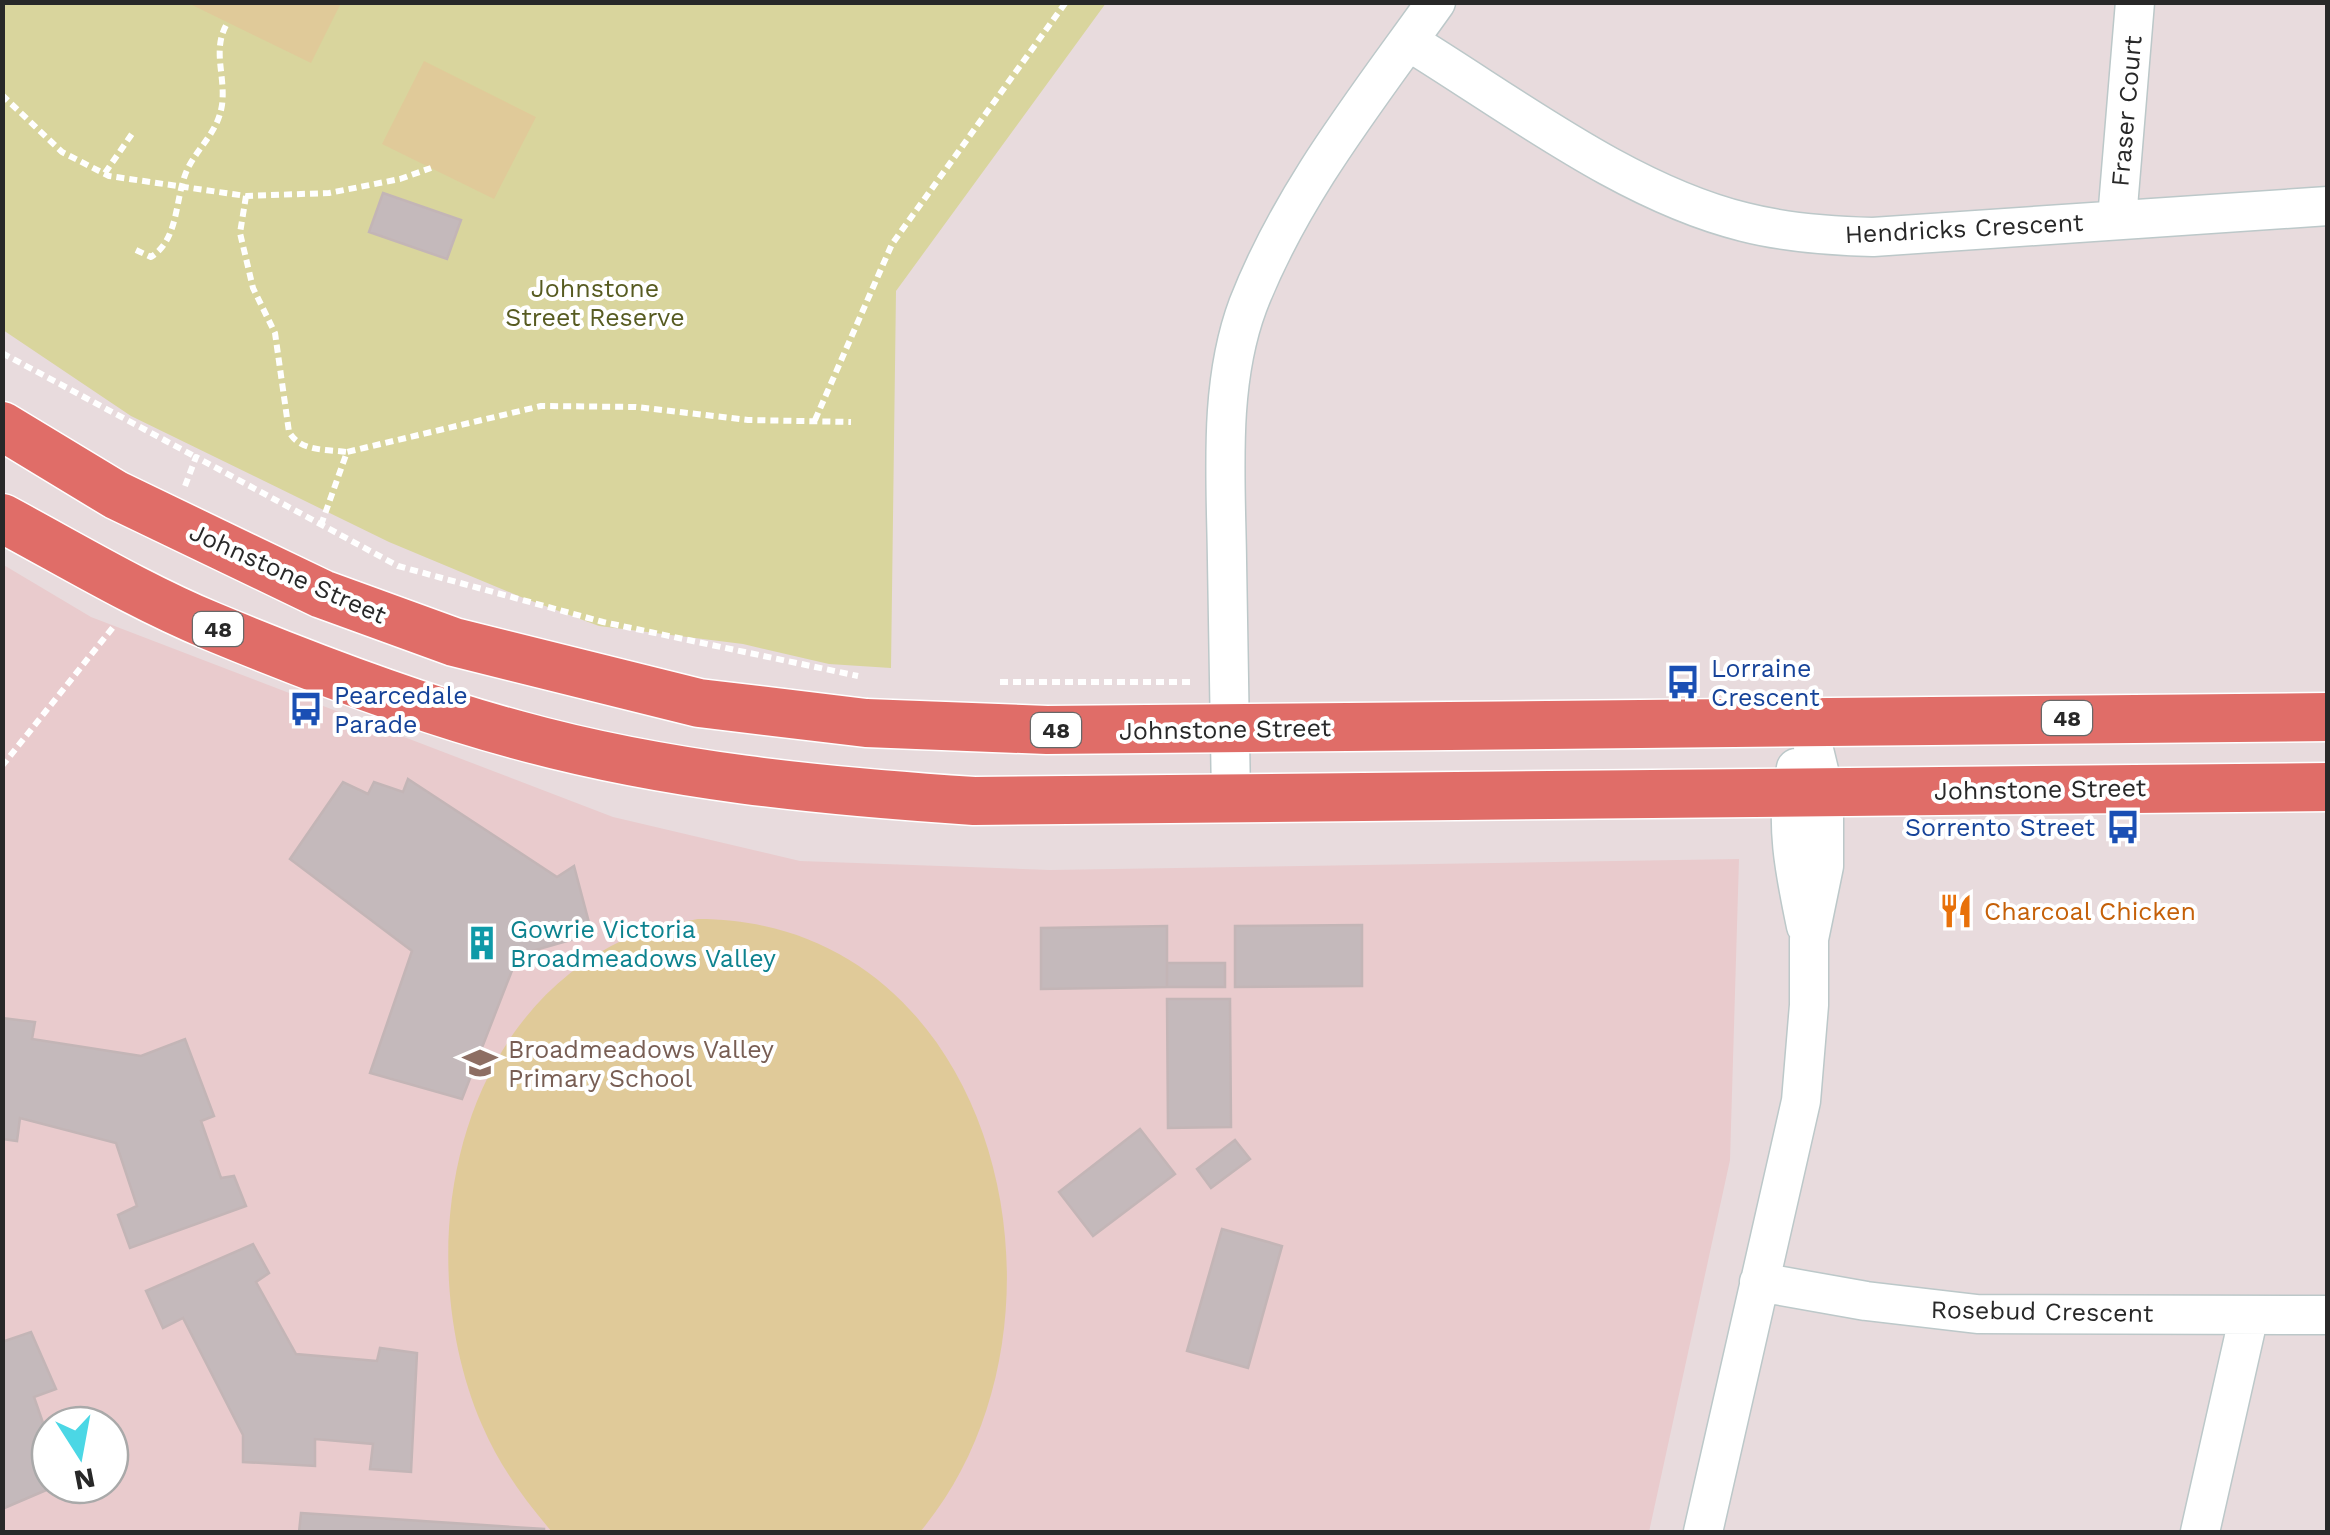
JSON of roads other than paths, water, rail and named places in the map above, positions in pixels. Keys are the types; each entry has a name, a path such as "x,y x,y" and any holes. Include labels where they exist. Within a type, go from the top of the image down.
{"main road":[{"name":"Johnstone Street","path":"2,426 116,495 322,594 454,642 699,703 866,723 1047,730 1229,706 1808,720 2328,717"},
{"name":"Johnstone Street","path":"2,518 210,626 402,698 518,736 640,762 822,791 974,801 2328,787"},
{"path":"640,762 654,693"}],"street":[{"path":"1231,797 1227,418 1234,353 1247,308 1295,204 1436,2"},
{"name":"Fraser Court","path":"2117,219 2135,2"},
{"name":"Hendricks Crescent","path":"1408,41 1620,173 1741,222 1806,235 1873,237 2328,206"},
{"path":"1704,1532 1800,1101 1809,1005 1809,938 1824,866 1807,792 1808,720"},
{"name":"Rosebud Crescent","path":"1759,1282 1866,1301 1977,1314 2328,1314"},
{"path":"2200,1532 2250,1314"}],"place":[{"name":"Lorraine Crescent","path":"1683,682"},
{"name":"Pearcedale Parade","path":"306,709"},
{"name":"Sorrento Street","path":"2123,827"},
{"name":"Charcoal Chicken","path":"1956,911"},
{"name":"Gowrie Victoria Broadmeadows Valley","path":"482,943"},
{"name":"Broadmeadows Valley Primary School","path":"480,1063"}],"park label":[{"name":"Johnstone Street Reserve","path":"595,302"}]}
